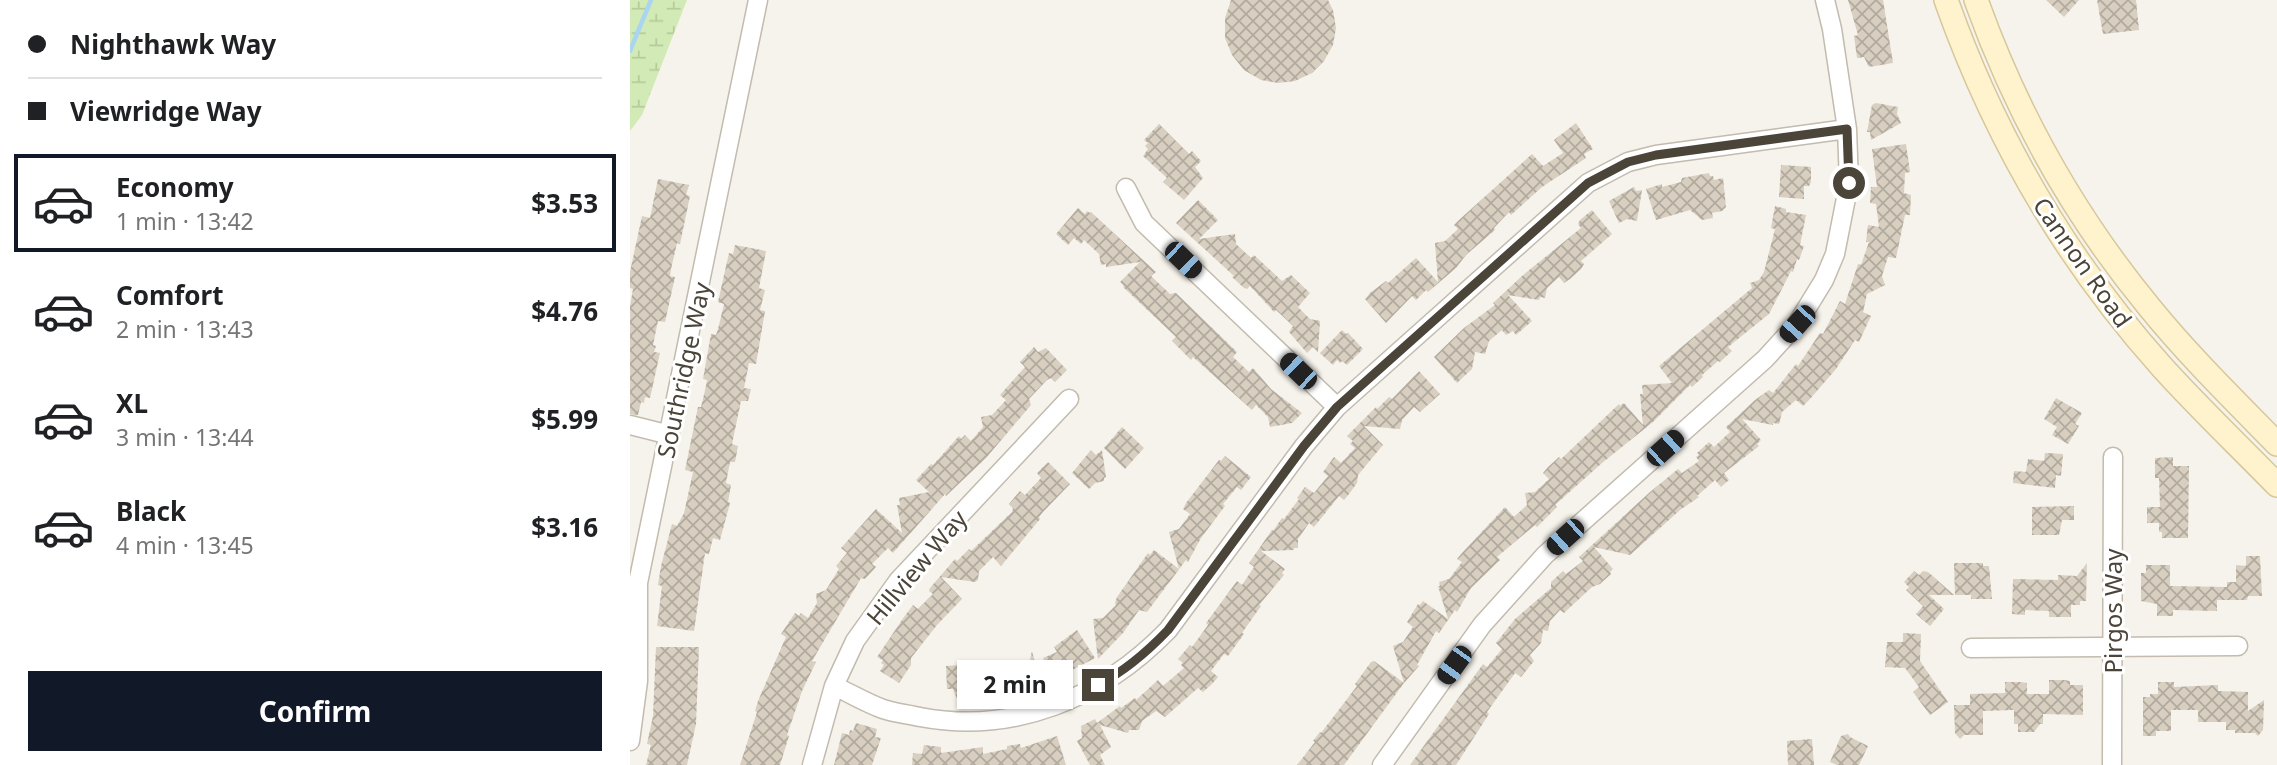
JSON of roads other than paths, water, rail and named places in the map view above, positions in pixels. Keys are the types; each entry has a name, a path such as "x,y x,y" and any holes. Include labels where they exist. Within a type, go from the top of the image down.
{"main road":[{"name":"Cannon Road","path":"1946,0 1966,57 1997,125 2032,191 2070,249 2126,325 2163,368 2277,485"},
{"name":"Cannon Road","path":"1976,0 1993,47 2023,113 2057,176 2094,233 2148,307 2277,444"}],"street":[{"name":"Southridge Way","path":"630,741 638,681 638,583 758,0"},
{"path":"1382,765 1482,625 1545,555 1765,359 1797,324 1824,280 1835,254 1849,183 1847,129 1825,0"},
{"path":"834,686 884,710 939,720 984,722 1035,714 1060,705 1117,675 1150,649 1168,630 1304,446 1337,407 1588,183 1628,162 1656,155 1847,129"},
{"path":"1126,187 1144,223 1337,407"},
{"name":"Hillview Way","path":"811,765 834,686 855,641 898,581 1069,399"},
{"path":"630,425 670,435"},
{"name":"Pirgos Way","path":"2112,765 2113,457"},
{"path":"1971,648 2238,646"}],"waterway":[{"path":"630,51 651,0"}]}
